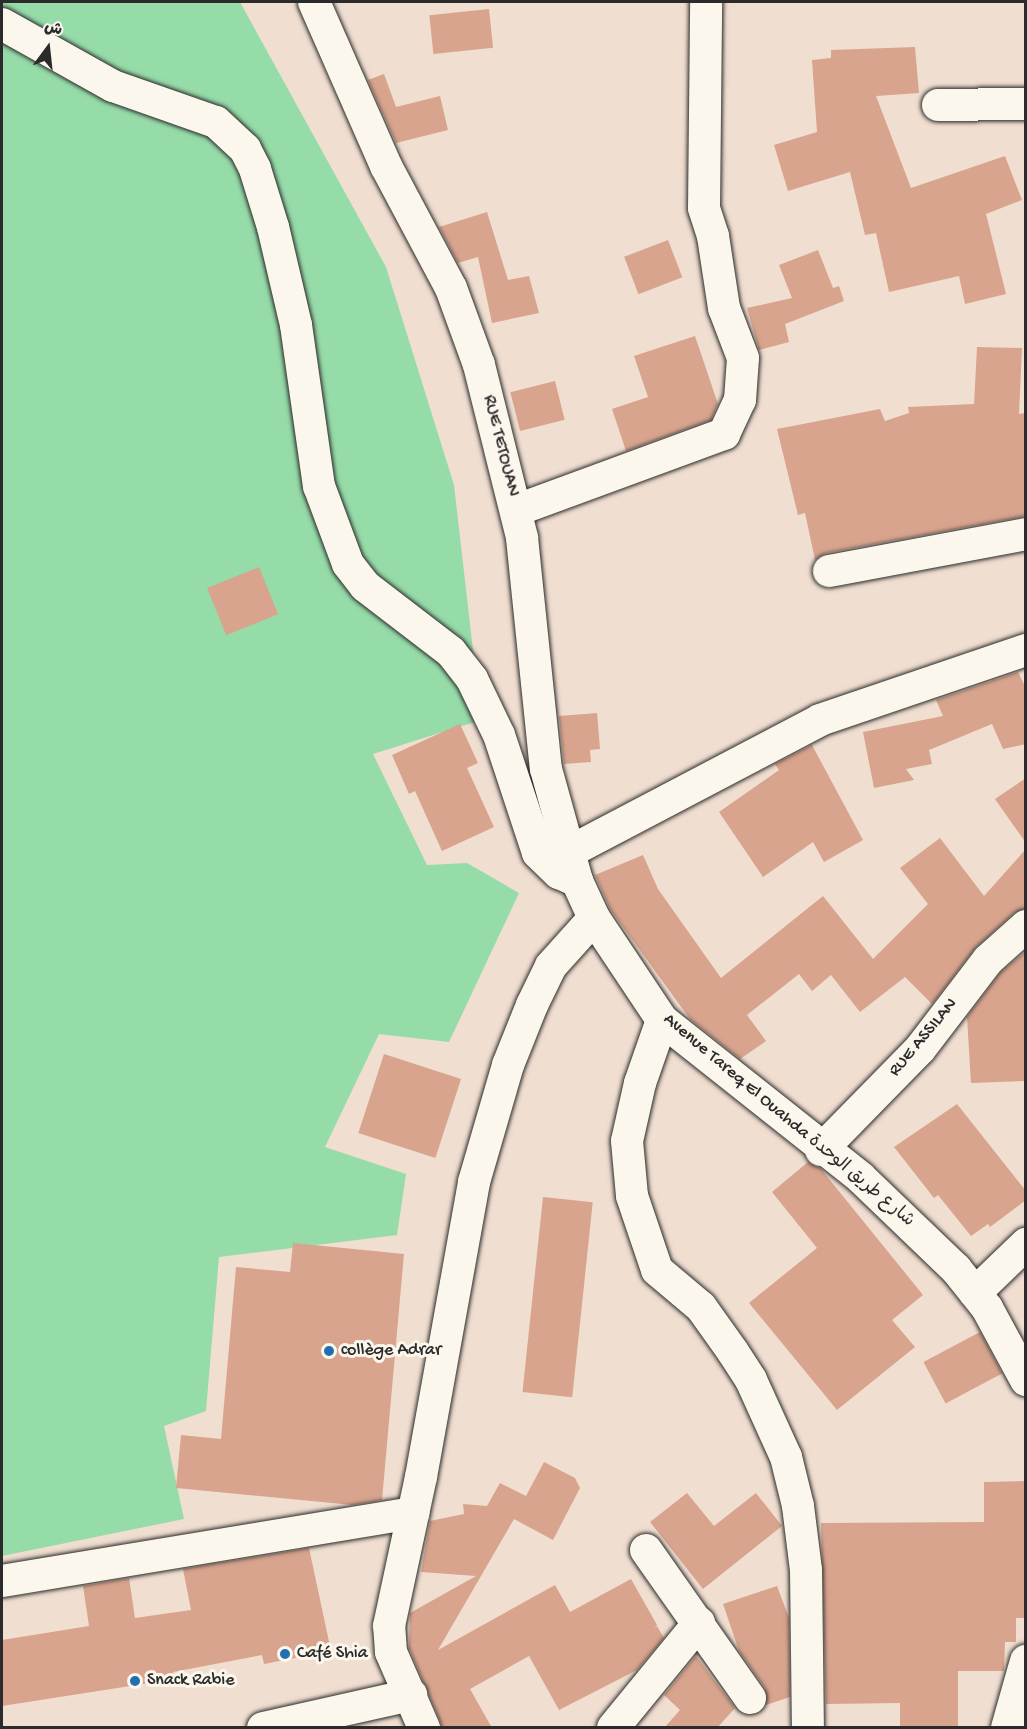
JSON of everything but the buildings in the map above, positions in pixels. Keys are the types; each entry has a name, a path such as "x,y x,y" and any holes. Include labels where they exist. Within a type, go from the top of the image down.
{"street":[{"name":"RUE TETOUAN","path":"314,2 386,166 441,266 465,320 517,510 532,623 538,720 546,770 573,867 594,918"},
{"path":"517,510 724,434 740,400 743,358 724,308 713,236 704,208 706,2"},
{"path":"2,24 113,86 216,122 244,149 255,169 273,227 296,325 319,486 348,564 373,593 446,647 472,679 502,743 538,853 560,873 820,720 1026,650"},
{"path":"938,105 1026,104"},
{"path":"829,571 1026,534"},
{"path":"424,1728 411,1695 398,1671 388,1639 391,1606 413,1513 474,1182 489,1124 520,1035 551,966 594,918"},
{"name":"Avenue Tareq El Ouahda شارع طريق الوحدة","path":"594,918 662,1020 912,1222 975,1293 1014,1352 1026,1380"},
{"name":"RUE ASSILAN","path":"821,1150 920,1049 988,960 1026,926"},
{"path":"662,1020 640,1083 627,1141 632,1196 657,1270 701,1307 733,1352 752,1380 786,1457 798,1506 806,1570 808,1728"},
{"path":"975,1293 1026,1244"},
{"path":"2,1581 413,1513"},
{"path":"646,1550 750,1698"},
{"path":"613,1728 699,1623"},
{"path":"1007,1728 1026,1661"},
{"path":"263,1728 411,1695"}],"green space":[{"path":"2,2 240,2 386,267 454,485 481,720 373,754 427,865 467,863 519,893 449,1042 379,1034 325,1147 406,1174 397,1235 219,1257 206,1411 164,1426 184,1519 2,1556"}],"place":[{"name":"collège Adrar","path":"329,1351"},
{"name":"Café Shia","path":"285,1654"},
{"name":"Snack Rabie","path":"135,1681"}]}
